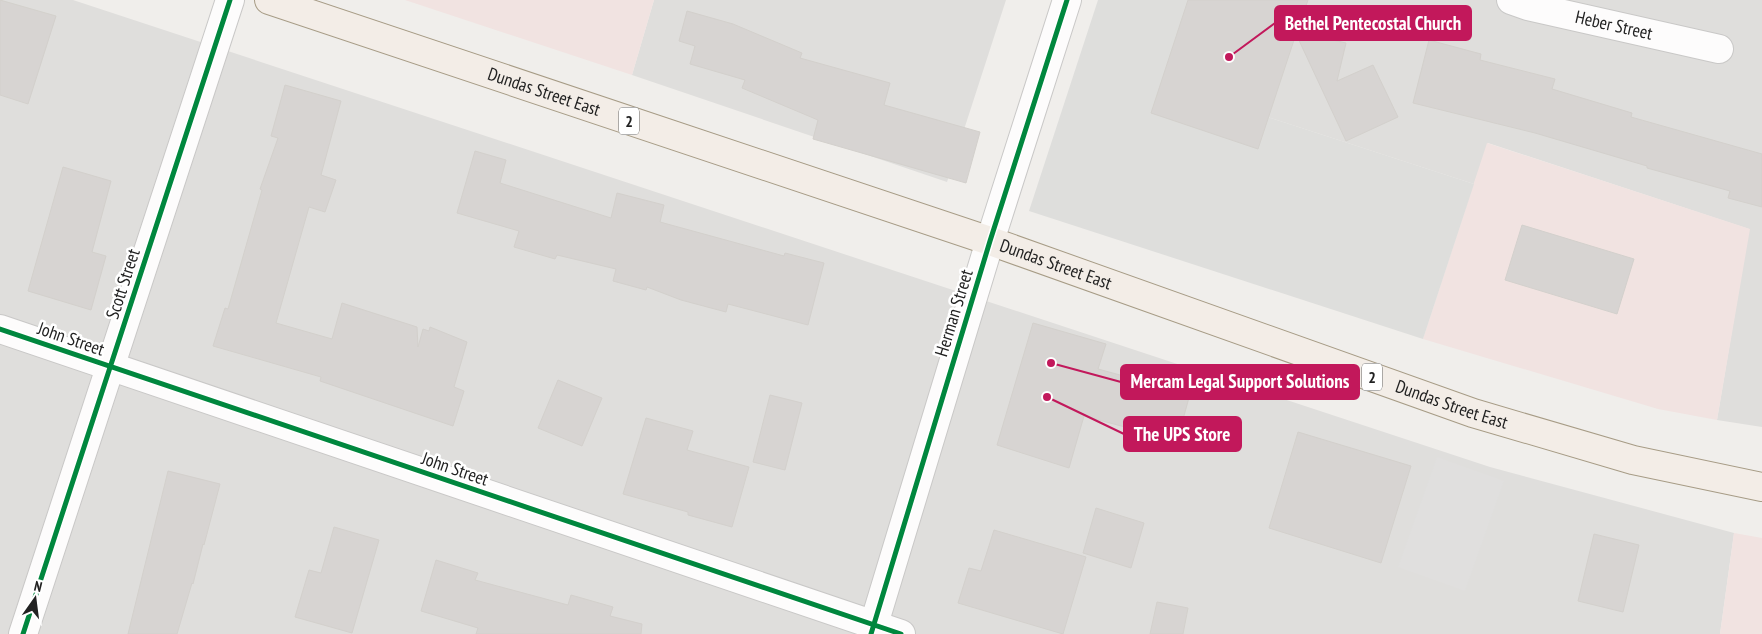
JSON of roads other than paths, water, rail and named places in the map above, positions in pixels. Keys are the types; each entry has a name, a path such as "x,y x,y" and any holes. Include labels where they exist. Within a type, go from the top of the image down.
{"main road":[{"name":"Dundas Street East","path":"269,0 990,241 1473,413 1633,460 1762,487"}],"street":[{"name":"Scott Street","path":"23,634 230,0"},
{"name":"Herman Street","path":"872,630 990,241 1067,0"},
{"name":"Heber Street","path":"1511,0 1528,6 1719,49"},
{"name":"John Street","path":"0,329 872,630 901,634"}],"place":[{"name":"Bethel Pentecostal Church","path":"1229,57"},
{"name":"Mercam Legal Support Solutions","path":"1051,363"},
{"name":"The UPS Store","path":"1047,397"}]}
